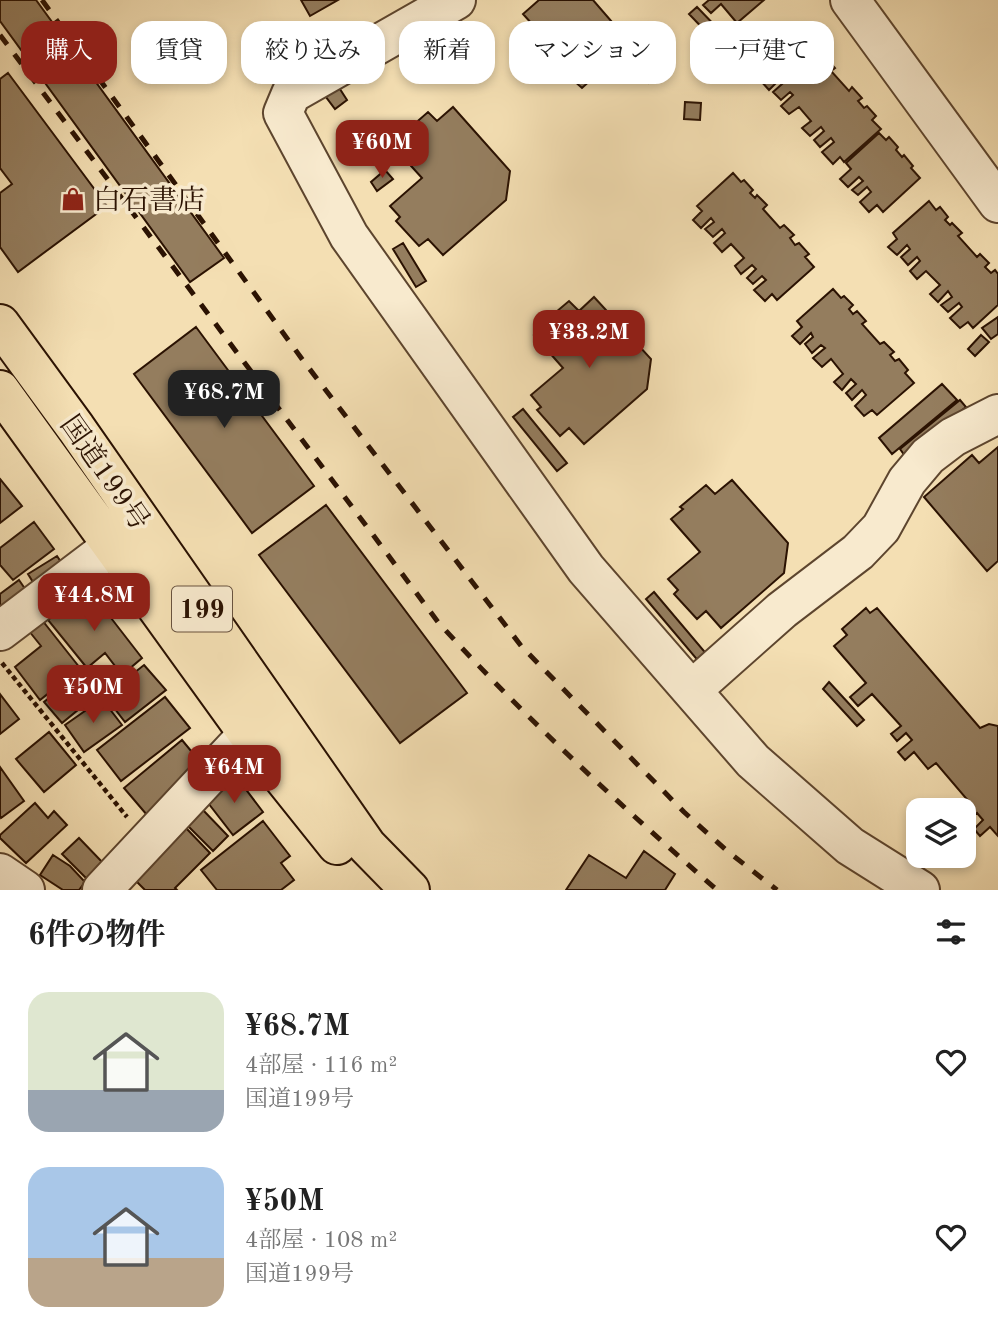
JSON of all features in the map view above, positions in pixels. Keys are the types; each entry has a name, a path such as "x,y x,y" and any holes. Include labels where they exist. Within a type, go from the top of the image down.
{"highway":[{"name":"国道199号","path":"0,324 76,428 367,846 410,890"},
{"name":"国道199号","path":"0,390 248,734 374,890"}],"street":[{"path":"456,0 291,94 283,113 349,236 586,569 753,761 850,846 920,890"},
{"path":"850,0 998,203"},
{"path":"693,689 782,610 858,552 880,528 907,481 928,456 953,437 998,414"},
{"path":"0,631 111,547"},
{"path":"102,890 248,734"},
{"path":"0,873 25,890"}],"path":[{"path":"0,661 148,842"}],"building":[{"path":"0,0 36,0 51,21 21,21 21,50 0,21"},
{"path":"301,0 338,0 310,16"},
{"path":"539,0 593,0 611,21 529,21 523,14"},
{"path":"709,0 764,0 739,21 735,21 721,4 711,13 703,5"},
{"path":"697,7 710,21 696,21 689,14"},
{"path":"8,73 107,206 18,272 0,247 0,193 12,184 0,168 0,79"},
{"path":"834,74 849,91 852,87 862,98 858,101 876,116 872,120 881,129 844,162 840,157 833,164 822,152 834,142 831,138 820,147 814,140 824,131 821,127 810,136 802,128 811,121 799,107 789,114 781,106 793,95 790,92 781,100 773,92 782,84 834,84"},
{"path":"46,84 97,84 224,258 190,282"},
{"path":"764,84 775,84 769,90"},
{"path":"338,86 347,100 335,109 326,97"},
{"path":"685,102 701,103 700,120 684,119"},
{"path":"453,107 510,171 506,200 443,255 428,239 419,246 396,221 400,217 390,206 422,178 393,146 428,112 437,121"},
{"path":"879,133 886,140 889,137 898,147 896,150 902,157 904,155 920,178 883,212 877,205 869,212 860,202 871,192 867,187 858,195 852,190 863,181 859,177 848,187 840,179 851,169 846,163"},
{"path":"385,170 393,179 377,191 371,182"},
{"path":"733,173 753,190 750,193 755,198 757,195 767,205 763,209 780,228 784,225 794,235 790,238 795,245 799,243 809,254 805,257 814,267 777,300 772,294 765,301 754,290 766,280 762,276 753,284 747,278 756,269 752,265 741,274 735,266 744,258 731,244 722,252 714,243 725,233 722,229 713,237 705,229 714,222 711,218 701,228 693,220 702,211 697,206"},
{"path":"929,201 936,210 940,207 948,217 945,220 962,233 958,236 977,257 980,254 989,263 985,267 991,273 995,270 998,274 998,305 973,328 968,322 960,328 950,318 962,307 959,303 948,312 941,305 952,297 948,291 938,302 930,294 940,285 926,271 917,279 910,271 920,261 917,257 908,265 901,257 910,249 907,245 897,255 888,247 897,239 893,233"},
{"path":"403,243 426,281 416,287 393,249"},
{"path":"833,289 853,305 849,309 853,314 857,311 866,321 862,324 880,344 884,342 894,352 890,355 895,361 899,359 908,370 905,373 914,383 877,415 872,410 864,416 855,406 866,395 862,390 852,400 846,393 856,384 851,379 842,390 834,382 843,374 831,359 822,367 813,358 825,348 821,345 812,353 805,344 813,337 811,333 800,344 792,336 802,327 797,321"},
{"path":"594,297 651,359 647,389 584,444 569,428 560,436 537,410 541,407 531,395 563,368 534,335 545,325 543,323 569,301 579,311"},
{"path":"998,317 998,334 991,339 982,328"},
{"path":"196,327 314,486 252,533 134,374"},
{"path":"981,335 989,342 975,356 968,349"},
{"path":"942,384 957,400 892,454 879,438"},
{"path":"960,400 966,407 905,456 900,449"},
{"path":"523,409 567,463 557,471 513,417"},
{"path":"998,447 998,561 987,571 924,497 972,455 979,463"},
{"path":"0,479 22,506 0,523"},
{"path":"732,480 788,543 784,573 721,628 706,611 697,619 674,594 678,590 668,579 700,552 671,519 683,509 680,507 706,485 715,494"},
{"path":"326,505 467,693 400,743 259,555"},
{"path":"34,522 54,549 13,580 0,565 0,548"},
{"path":"57,556 65,568 36,587 28,574"},
{"path":"19,580 30,596 0,619 0,594"},
{"path":"87,587 142,658 122,675 105,653 87,668 48,620"},
{"path":"654,592 709,657 700,663 646,599"},
{"path":"866,608 870,613 877,608 980,728 989,724 998,726 998,836 990,827 980,836 976,831 976,827 983,820 976,814 976,798 966,798 936,763 928,769 914,752 905,760 898,752 912,740 906,733 897,741 891,734 901,726 872,694 858,706 850,697 866,683 834,646 847,635 842,629"},
{"path":"42,620 80,668 40,700 15,667 41,646 29,631"},
{"path":"144,665 166,690 125,722 105,696"},
{"path":"85,670 101,691 62,723 44,702"},
{"path":"829,682 864,720 857,726 823,689"},
{"path":"0,694 19,719 0,734"},
{"path":"165,697 190,728 121,781 97,750"},
{"path":"102,699 122,725 84,752 65,725"},
{"path":"49,732 76,765 44,792 16,759"},
{"path":"182,740 201,763 147,815 124,788"},
{"path":"0,767 24,801 1,818 0,816"},
{"path":"235,775 263,812 233,835 205,799"},
{"path":"35,803 48,818 54,811 67,825 26,863 0,835"},
{"path":"202,809 228,836 213,851 186,824"},
{"path":"263,821 290,856 281,863 294,880 281,890 217,890 201,870"},
{"path":"185,827 210,853 175,888 177,890 145,890 133,878"},
{"path":"79,838 105,865 89,881 62,854"},
{"path":"644,851 675,874 665,890 566,890 589,855 626,878"},
{"path":"53,855 70,866 85,882 79,890 63,890 40,875"}],"railway":[{"path":"42,0 302,359 522,647 684,812 726,850 777,890"},
{"path":"0,35 438,622 574,760 717,890"}],"place":[{"name":"白石書店","path":"73,199"}]}
